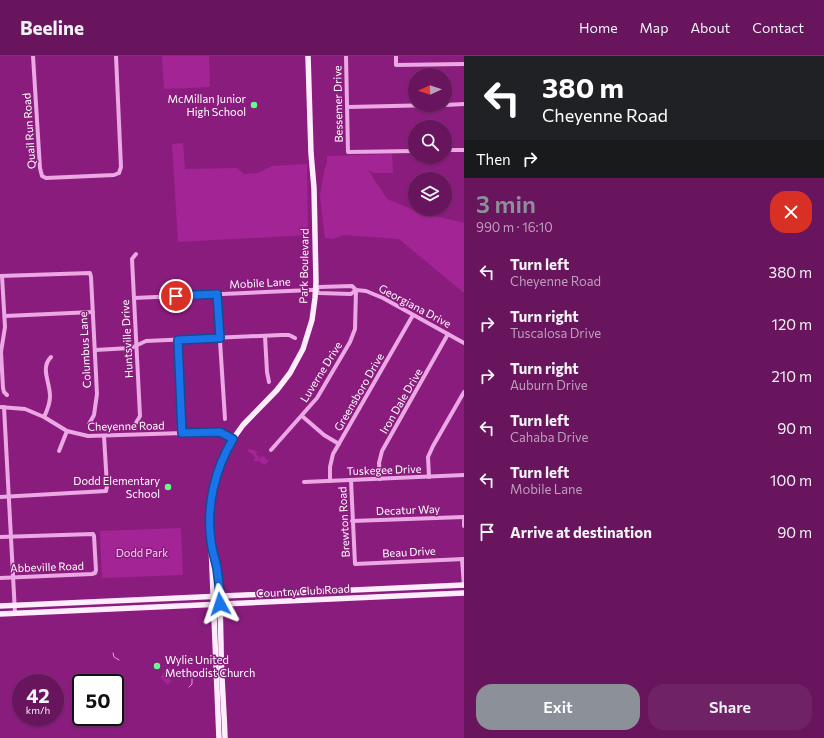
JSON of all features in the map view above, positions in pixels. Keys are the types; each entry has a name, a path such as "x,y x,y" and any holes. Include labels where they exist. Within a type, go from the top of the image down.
{"main road":[{"name":"Park Boulevard","path":"219,738 210,541 210,516 214,484 223,457 233,439 248,419 282,385 297,360 310,327 316,290 314,188 311,153 308,56"},
{"name":"Park Boulevard","path":"210,541 217,570 220,596 220,642 225,738"},
{"path":"0,606 464,586"},
{"path":"396,588 396,596"},
{"name":"Country Club Road","path":"0,614 464,593"},
{"path":"131,600 131,608"}],"street":[{"name":"Quail Run Road","path":"33,56 40,168 42,176 46,178 114,175 119,173 121,167 116,56"},
{"name":"Bessemer Drive","path":"346,56 348,152 408,151"},
{"path":"396,56 396,64 464,64"},
{"path":"452,105 464,104"},
{"path":"348,107 408,106"},
{"path":"452,150 464,150"},
{"name":"Huntsville Drive","path":"136,254 132,259 140,416 136,423"},
{"name":"Columbus Lane","path":"1,276 90,273 95,350 96,404 94,415 89,424"},
{"path":"1,276 5,327 0,352 3,388 7,395"},
{"name":"Georgiana Drive","path":"356,290 351,294 319,293 316,290 319,287 352,286 356,290 377,295 464,343"},
{"name":"Mobile Lane","path":"134,298 316,290"},
{"name":"Luverne Drive","path":"271,450 318,398 350,342 355,329 356,290"},
{"path":"217,294 225,419"},
{"path":"4,316 93,312"},
{"name":"Greensboro Drive","path":"330,481 330,467 339,444 413,315"},
{"name":"Iron Dale Drive","path":"380,479 379,463 382,452 448,334"},
{"path":"95,350 131,348 146,341 289,335 295,338"},
{"path":"266,336 268,382"},
{"path":"178,340 182,433"},
{"path":"44,417 50,395 46,368 47,361 52,357"},
{"path":"429,477 428,457 464,392"},
{"path":"2,407 9,496 15,614"},
{"name":"Cheyenne Road","path":"2,407 25,409 44,417 68,431 88,436 220,432 233,439"},
{"path":"302,416 324,435 339,444"},
{"path":"59,451 68,431"},
{"path":"0,497 106,492 107,486 104,436"},
{"name":"Tuskegee Drive","path":"304,482 464,476"},
{"name":"Brewton Road","path":"350,480 355,564"},
{"path":"464,517 464,526"},
{"name":"Decatur Way","path":"352,521 464,517"},
{"name":"Abbeville Road","path":"0,578 95,573 94,536 92,534 11,537"},
{"path":"0,537 11,537"},
{"path":"463,559 464,586"},
{"name":"Beau Drive","path":"355,564 463,559"}],"green space":[{"path":"162,56 209,56 210,87 164,89"},
{"path":"183,143 185,169 237,168 244,174 258,173 272,166 307,164 308,235 178,242 172,144"},
{"path":"392,154 393,173 375,173 368,170 387,199 408,208 408,216 435,216 464,223 464,293 399,239 344,235 333,239 325,238 320,196 327,156"},
{"path":"249,449 257,451 256,455 259,456 258,460 262,456 269,460 265,465 258,461 254,461 255,457 248,451"},
{"name":"Dodd Park","path":"181,528 183,575 102,578 100,531"},
{"path":"169,667 175,673 169,678 171,681 168,685 160,677"}],"waterway":[{"path":"113,653 114,657 119,660"},
{"path":"189,687 192,684 192,679"}],"place":[{"name":"McMillan Junior High School","path":"254,105"},
{"name":"Dodd Elementary School","path":"168,487"},
{"name":"Wylie United Methodist Church","path":"157,666"}],"route":[{"path":"176,296 217,294 220,338 178,340 182,433 220,432 233,439 223,457 216,477 210,510 210,541 217,570 220,604"}]}
